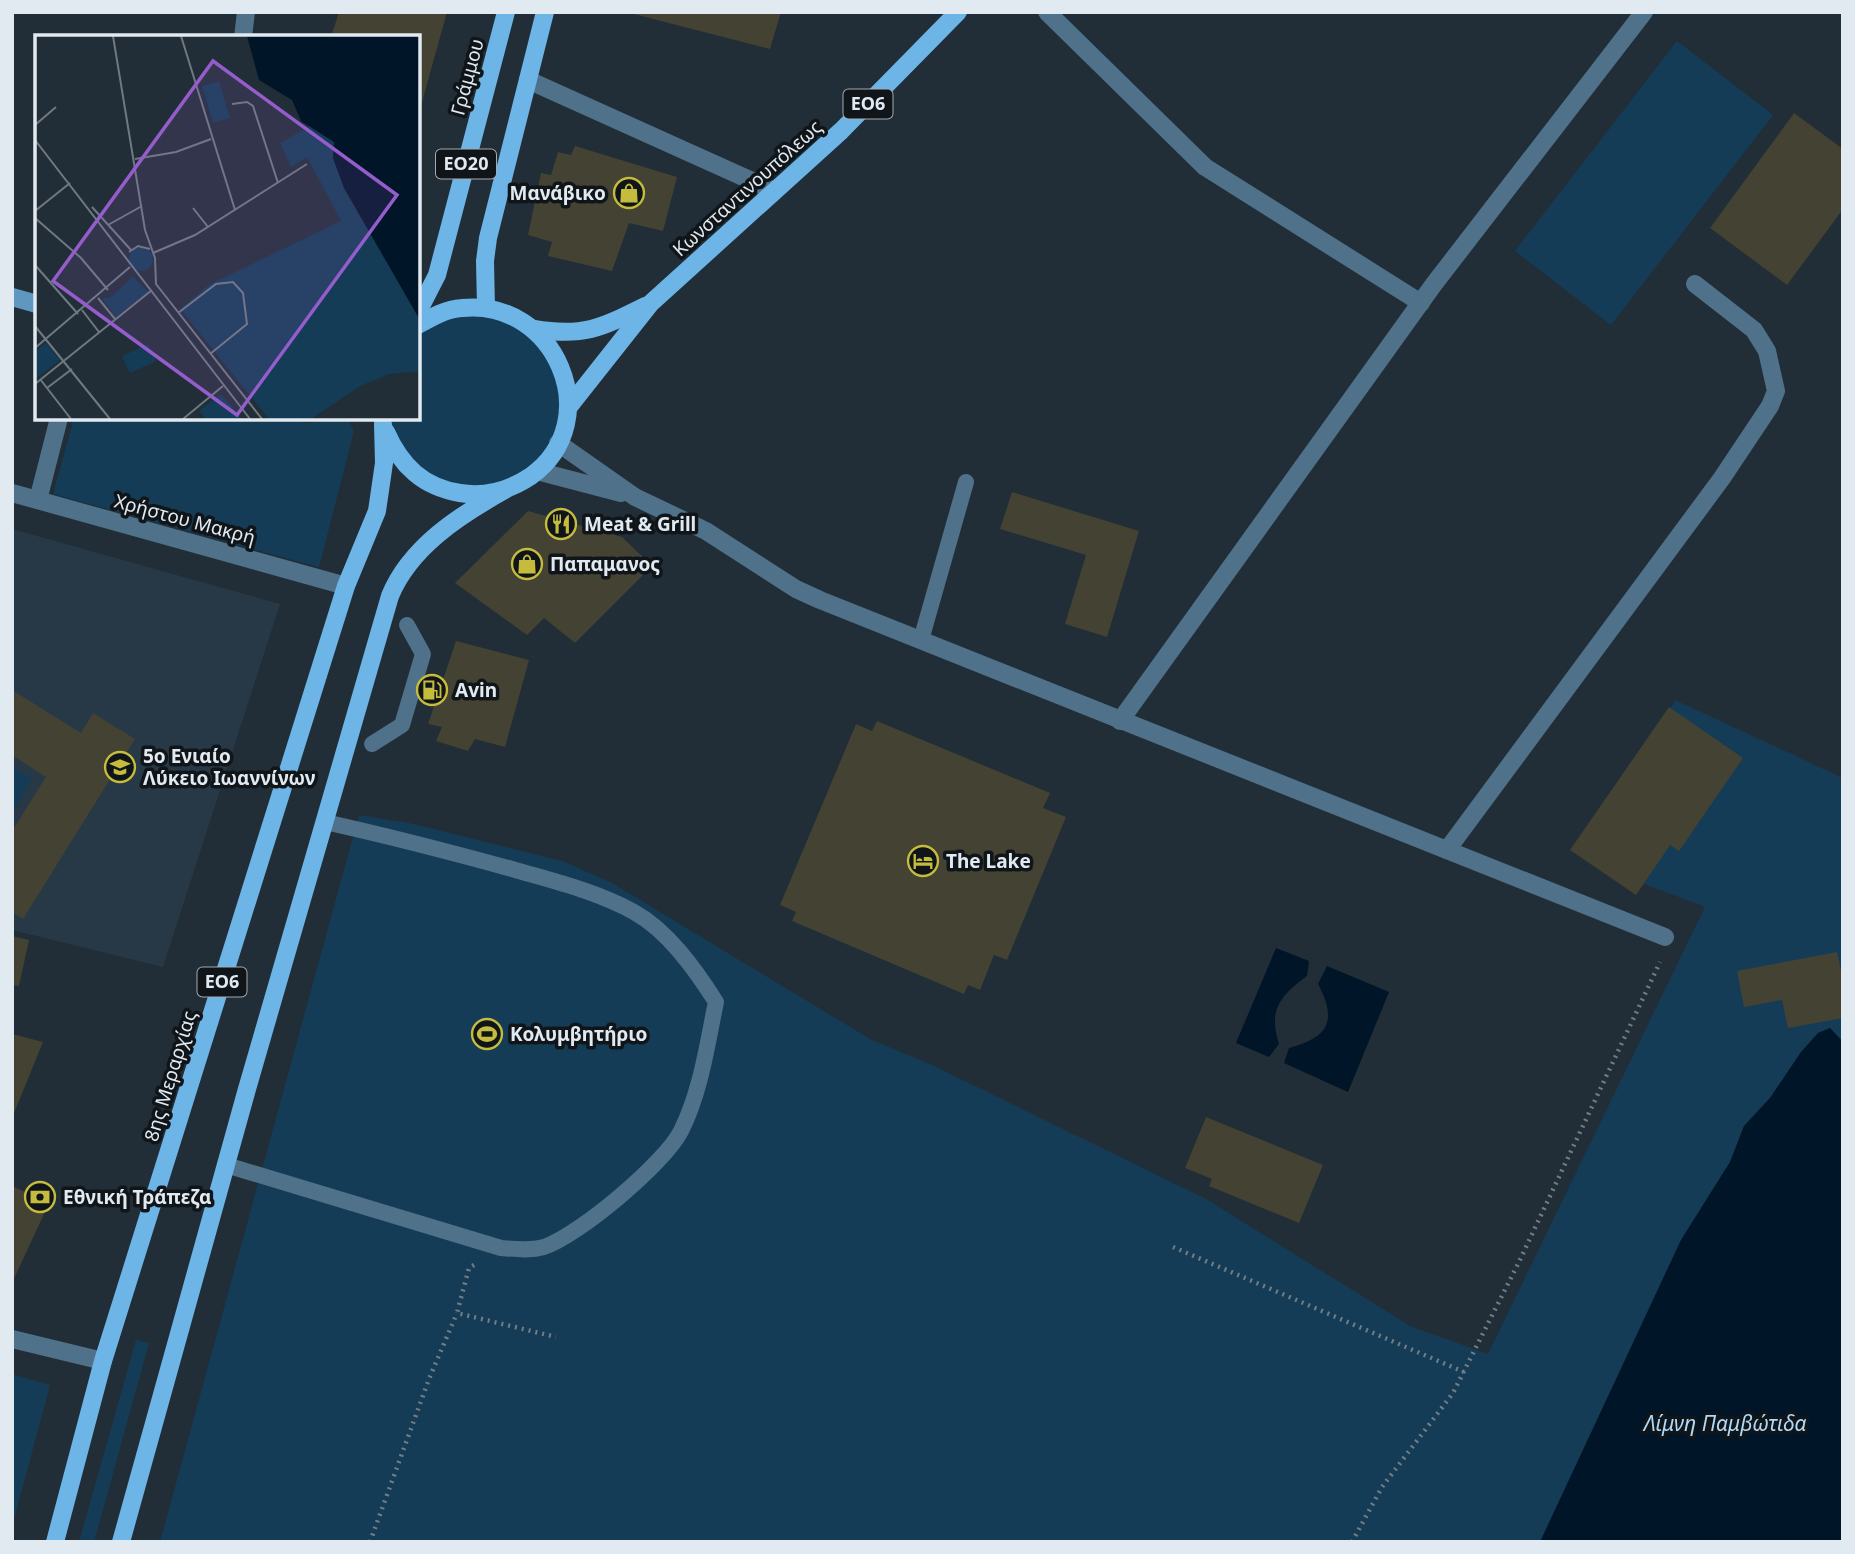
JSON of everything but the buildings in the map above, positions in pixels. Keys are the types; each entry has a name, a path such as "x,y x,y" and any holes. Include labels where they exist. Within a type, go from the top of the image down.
{"main road":[{"name":"Γράμμου","path":"420,308 437,275 506,12"},
{"name":"ΕΟ20","path":"486,308 485,261 488,238 545,12"},
{"name":"Κωνσταντινουπόλεως","path":"568,408 651,303 841,131 957,12"},
{"path":"12,297 35,303"},
{"name":"Κωνσταντινουπόλεως","path":"534,329 561,334 578,333 608,326 651,303"},
{"name":"ΕΟ6","path":"121,1542 226,1165 390,596 397,579 410,561 444,530 464,514 537,471 558,443 565,425 568,408 567,386 550,345 534,329 512,315 486,308 462,308 438,314 420,324"},
{"name":"ΕΟ6","path":"383,421 395,453 416,475 443,490 474,495 505,490"},
{"name":"8ης Μεραρχίας","path":"55,1542 103,1361 346,586 377,511 384,463 383,421"}],"street":[{"path":"243,35 246,12"},
{"path":"1047,12 1205,166 1421,303"},
{"path":"1119,721 1421,303 1644,12"},
{"path":"528,80 774,191"},
{"path":"1447,850 1722,478 1770,406 1776,391 1768,351 1754,330 1695,284"},
{"path":"38,500 58,420"},
{"path":"558,443 635,497 706,531 796,589 1119,721 1665,937"},
{"path":"537,471 635,497"},
{"name":"Χρήστου Μακρή","path":"12,493 346,586"},
{"path":"12,1339 103,1361"}],"lane":[{"path":"921,640 966,482"},
{"path":"372,744 402,725 424,654 407,625"},
{"path":"226,1165 501,1248 544,1247 572,1233 649,1172 677,1139 695,1097 716,1002 676,948 635,912 550,880 403,839 325,822"}],"path":[{"path":"1352,1542 1382,1487 1452,1394 1464,1372 1518,1264 1662,958 1665,937"},
{"path":"1173,1247 1464,1372"},
{"path":"370,1542 429,1379 457,1313 469,1268 501,1248"},
{"path":"457,1313 556,1337"}],"shaded area":[{"path":"1677,41 1773,115 1611,325 1515,251"},
{"path":"456,313 514,320 555,364 562,424 530,475 472,493 416,473 385,420 420,420 420,329"},
{"path":"73,420 294,420 305,423 348,420 354,431 319,567 53,494"},
{"name":"5ο Ενιαίο Λύκειο Ιωαννίνων","path":"12,529 280,604 163,967 12,930"},
{"path":"1675,700 1843,778 1843,1042 1830,1028 1801,1052 1770,1098 1744,1126 1730,1162 1681,1240 1540,1542 160,1542 359,815 414,824 562,861 612,883 870,1039 932,1065 1208,1200 1410,1326 1488,1354 1705,907 1585,861"},
{"path":"12,768 32,778 12,814"},
{"path":"136,1340 149,1343 94,1542 79,1542"},
{"path":"12,1374 50,1385 12,1527"}],"water":[{"path":"1276,948 1309,961 1307,976 1283,997 1279,1005 1275,1022 1279,1044 1269,1057 1236,1043"},
{"path":"1327,966 1389,992 1348,1092 1284,1063 1289,1048 1314,1038 1326,1025 1327,1008 1318,984"},
{"name":"Λίμνη Παμβώτιδα","path":"1830,1028 1843,1042 1843,1542 1540,1542 1681,1240 1730,1162 1744,1126 1770,1098 1801,1052 1818,1033"}],"place":[{"name":"Μανάβικο","path":"629,193"},
{"name":"Meat & Grill","path":"561,524"},
{"name":"Παπαμανος","path":"527,564"},
{"name":"Avin","path":"432,690"},
{"name":"5ο Ενιαίο Λύκειο Ιωαννίνων","path":"120,767"},
{"name":"The Lake","path":"923,861"},
{"name":"Κολυμβητήριο","path":"487,1034"},
{"name":"Εθνική Τράπεζα","path":"40,1197"}]}
